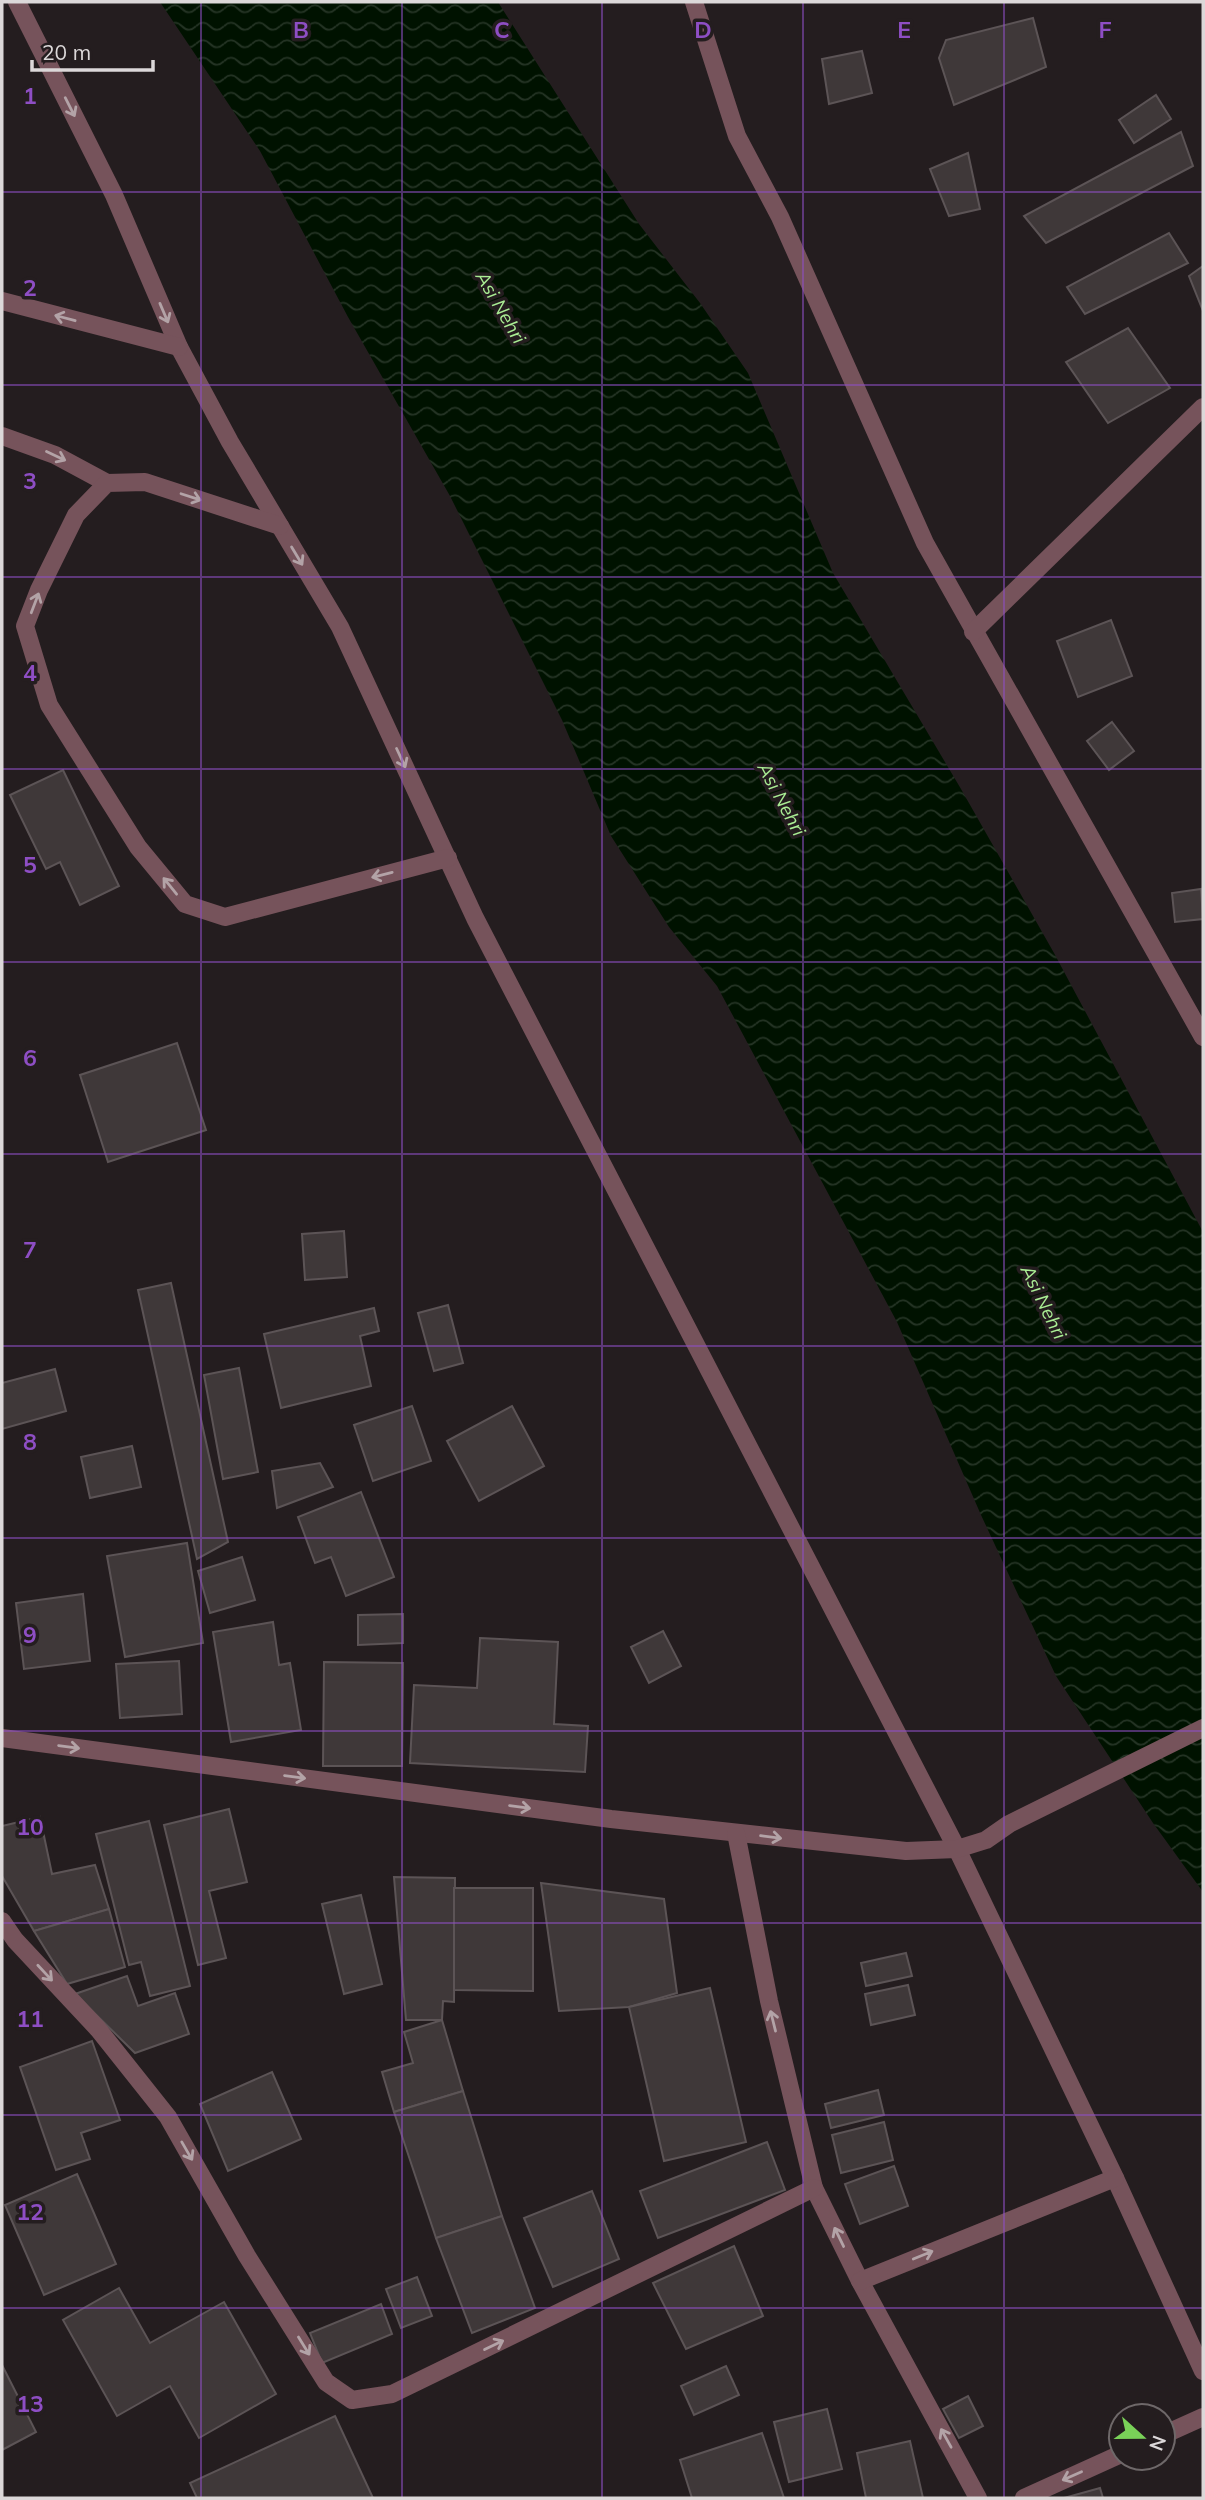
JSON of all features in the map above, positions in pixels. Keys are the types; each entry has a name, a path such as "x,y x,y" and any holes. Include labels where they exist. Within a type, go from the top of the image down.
{"street":[{"path":"17,2 114,195 179,347 230,442 340,628 475,918 957,1849 1115,2178 1203,2371"},
{"path":"694,2 737,136 780,217 925,543 1203,1037"},
{"path":"2,301 179,347"},
{"path":"973,632 1203,407"},
{"path":"2,436 55,455 107,483 145,482 279,526"},
{"path":"107,483 76,515 39,590 26,626 49,705 138,847 185,904 225,917 448,859"},
{"path":"2,1738 597,1817 906,1851 957,1849 986,1840 1009,1824 1203,1728"},
{"path":"736,1833 769,2001 814,2189 860,2281 978,2498"},
{"path":"2,1921 15,1940 98,2029 167,2117 247,2256 326,2382 352,2400 392,2394 814,2189"},
{"path":"860,2281 1115,2178"},
{"path":"1177,2429 1203,2417"},
{"path":"1024,2498 1107,2460"}],"water":[{"name":"Asi Nehri","path":"160,2 498,2 639,224 700,303 748,373 833,573 1054,953 1203,1232 1203,1892 1153,1823 1056,1676 981,1515 897,1322 717,986 669,927 611,836 562,720 450,496 348,317 260,151"}],"building":[{"path":"1033,18 1046,67 954,105 939,58 946,40"},
{"path":"862,51 872,93 829,104 822,59"},
{"path":"1156,95 1171,119 1134,143 1119,120"},
{"path":"1181,132 1193,166 1046,243 1024,216"},
{"path":"968,153 980,209 949,216 930,169"},
{"path":"1169,233 1188,263 1085,314 1067,287"},
{"path":"1203,266 1203,311 1189,276"},
{"path":"1128,328 1170,388 1108,423 1066,362"},
{"path":"1111,620 1132,676 1078,697 1057,641"},
{"path":"1112,722 1134,751 1109,770 1087,741"},
{"path":"63,770 119,886 80,905 60,862 46,869 10,795"},
{"path":"1201,889 1203,919 1175,922 1172,893"},
{"path":"177,1043 206,1130 108,1162 80,1075"},
{"path":"344,1231 347,1277 305,1280 302,1234"},
{"path":"171,1283 228,1542 197,1559 138,1290"},
{"path":"448,1305 463,1363 434,1371 418,1313"},
{"path":"374,1308 379,1331 360,1336 371,1386 281,1408 264,1334"},
{"path":"239,1368 258,1472 223,1479 204,1375"},
{"path":"55,1369 66,1411 2,1429 2,1383"},
{"path":"412,1406 431,1461 373,1481 354,1425"},
{"path":"512,1406 544,1466 479,1501 447,1441"},
{"path":"132,1446 141,1487 90,1498 81,1457"},
{"path":"320,1463 333,1487 277,1508 272,1471"},
{"path":"361,1492 394,1577 346,1596 331,1557 315,1563 298,1517"},
{"path":"187,1543 203,1643 125,1657 107,1556"},
{"path":"242,1557 255,1600 210,1613 198,1571"},
{"path":"83,1594 90,1661 24,1669 16,1603"},
{"path":"403,1614 403,1643 358,1645 358,1615"},
{"path":"273,1622 279,1665 290,1663 301,1730 231,1742 213,1632"},
{"path":"663,1631 681,1666 649,1683 631,1647"},
{"path":"480,1638 558,1642 554,1724 588,1726 585,1772 410,1763 414,1685 477,1688"},
{"path":"179,1661 182,1714 120,1718 116,1664"},
{"path":"324,1662 403,1663 402,1766 323,1766"},
{"path":"229,1809 247,1882 209,1891 226,1958 198,1965 164,1825"},
{"path":"40,1817 52,1874 95,1865 109,1909 34,1931 2,1876 2,1826"},
{"path":"149,1821 190,1986 150,1996 141,1962 129,1965 96,1834"},
{"path":"394,1877 455,1878 454,2002 443,2001 442,2020 406,2020"},
{"path":"541,1883 664,1899 677,1993 629,2007 559,2011"},
{"path":"454,1888 533,1888 533,1991 454,1990"},
{"path":"361,1895 382,1984 344,1994 322,1904"},
{"path":"109,1909 125,1967 67,1984 34,1931"},
{"path":"906,1953 912,1976 866,1986 861,1963"},
{"path":"127,1976 138,2006 175,1993 189,2034 135,2053 75,1994"},
{"path":"908,1985 915,2015 871,2025 865,1994"},
{"path":"710,1988 746,2142 664,2161 629,2007"},
{"path":"442,2020 463,2091 394,2112 382,2072 413,2063 404,2032"},
{"path":"92,2041 120,2120 81,2133 90,2159 56,2170 20,2067"},
{"path":"272,2072 301,2139 228,2171 200,2104"},
{"path":"878,2090 884,2115 831,2128 825,2104"},
{"path":"463,2091 502,2216 436,2238 394,2112"},
{"path":"884,2122 893,2160 841,2173 832,2135"},
{"path":"767,2142 785,2190 658,2238 640,2191"},
{"path":"894,2166 908,2206 860,2224 845,2184"},
{"path":"77,2174 116,2264 44,2295 5,2205"},
{"path":"592,2191 619,2259 553,2287 524,2218"},
{"path":"502,2216 535,2308 472,2333 436,2238"},
{"path":"734,2246 763,2316 686,2349 653,2283"},
{"path":"417,2277 432,2316 401,2328 386,2289"},
{"path":"119,2288 150,2343 224,2302 276,2394 199,2438 170,2386 117,2416 63,2320"},
{"path":"381,2304 392,2334 322,2363 310,2333"},
{"path":"2,2365 36,2432 2,2450"},
{"path":"726,2366 739,2395 694,2415 681,2386"},
{"path":"968,2396 983,2426 959,2438 943,2409"},
{"path":"827,2409 842,2469 789,2482 774,2422"},
{"path":"335,2416 373,2498 197,2498 190,2483"},
{"path":"762,2433 784,2498 692,2498 680,2460"},
{"path":"910,2441 923,2498 866,2498 857,2453"},
{"path":"1100,2488 1103,2498 1064,2498"}]}
